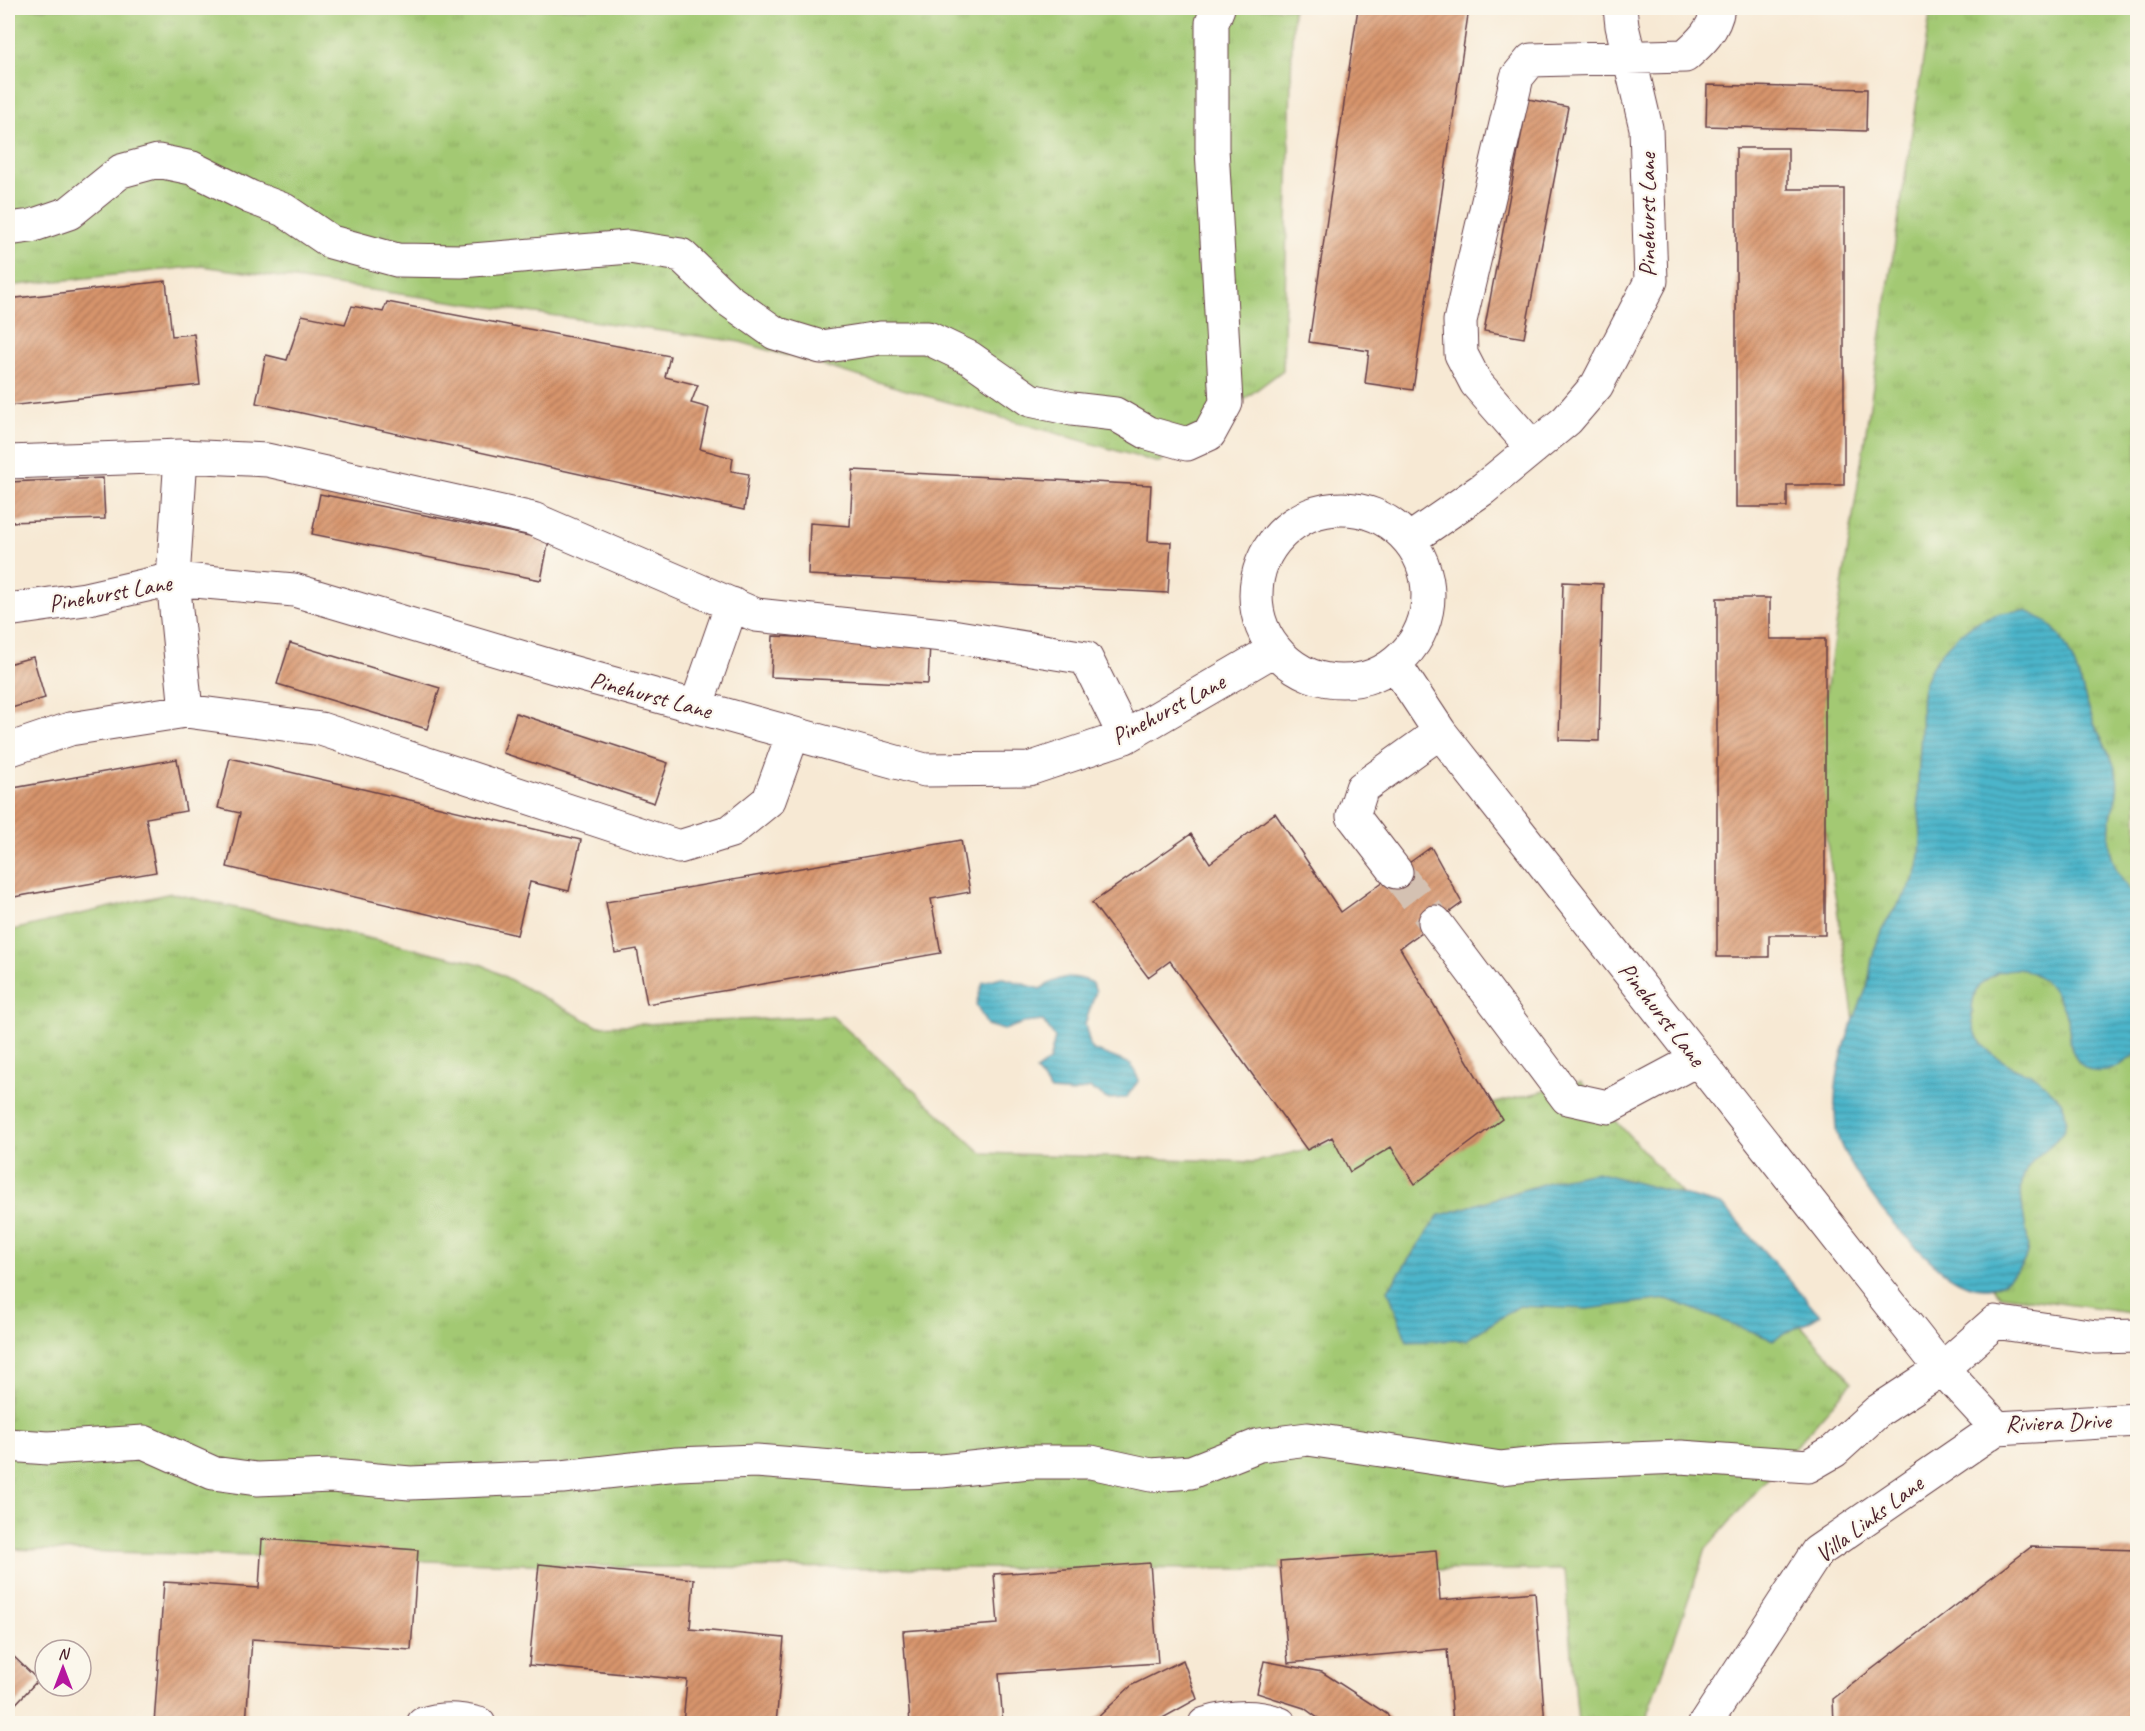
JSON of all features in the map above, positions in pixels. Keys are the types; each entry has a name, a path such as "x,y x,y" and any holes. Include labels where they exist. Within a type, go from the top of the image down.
{"street":[{"path":"8,229 31,226 69,213 121,171 158,161 192,168 250,197 284,210 331,242 397,260 461,261 629,248 681,255 727,299 775,333 821,347 880,338 928,338 970,358 1030,400 1072,409 1116,414 1148,433 1187,444 1209,434 1226,404 1212,148 1212,23 1218,8"},
{"name":"Pinehurst Lane","path":"1409,540 1483,489 1567,420 1597,386 1651,281 1646,128 1622,26 1620,8"},
{"path":"1533,448 1476,383 1461,354 1460,321 1517,77 1531,60 1685,56 1703,40 1717,17 1718,8"},
{"path":"8,462 181,456 267,460 533,519 756,615 952,636 1086,658 1125,737"},
{"path":"181,456 172,579 186,711"},
{"path":"1337,509 1364,512 1389,522 1409,540 1424,564 1429,591 1426,619 1414,644 1395,664 1371,677 1345,682 1318,679 1294,668 1274,650 1261,626 1255,600 1258,573 1269,548 1287,528 1311,514 1337,509"},
{"name":"Pinehurst Lane","path":"8,610 85,599 172,579 294,590 564,670 925,770 1029,769 1125,737 1274,650"},
{"path":"696,707 732,604"},
{"name":"Pinehurst Lane","path":"1395,664 1440,732 1938,1365"},
{"path":"8,750 70,729 186,711 321,729 679,847 732,831 769,800 794,734"},
{"path":"1396,872 1353,816 1362,788 1440,732"},
{"path":"1435,922 1567,1098 1608,1107 1698,1059"},
{"path":"8,1445 48,1448 144,1442 213,1473 257,1479 332,1476 410,1483 562,1477 677,1464 756,1461 898,1472 940,1471 1029,1462 1091,1462 1151,1475 1191,1472 1258,1445 1308,1439 1501,1468 1554,1462 1681,1457 1808,1466 1834,1451 1878,1411 1995,1322 2096,1337 2138,1336"},
{"name":"Riviera Drive","path":"1938,1365 1997,1428 2138,1420"},
{"name":"Villa Links Lane","path":"1705,1724 1817,1552 1997,1428"},
{"path":"1205,1724 1231,1717 1270,1719 1280,1724"},
{"path":"423,1724 431,1721 465,1720 479,1724"}],"green space":[{"path":"8,8 1293,8 1283,370 1159,463 740,342 202,266 8,286"},
{"path":"1931,8 2137,8 2137,1314 2000,1295 1877,1172 1815,763"},
{"path":"171,893 481,964 597,1026 832,1016 982,1153 1255,1162 1581,1082 1852,1382 1706,1549 1645,1723 1578,1723 1565,1570 631,1567 8,1549 8,931"}],"water":[{"path":"2025,611 2054,629 2064,643 2072,658 2088,708 2117,777 2109,838 2117,870 2137,900 2137,1053 2119,1066 2106,1071 2094,1071 2083,1066 2078,1062 2072,1050 2067,1019 2060,1001 2044,980 2033,973 2009,970 1996,974 1978,987 1972,1008 1972,1020 1978,1038 1997,1057 2041,1081 2062,1103 2066,1120 2064,1130 2035,1159 2023,1178 2021,1188 2028,1249 2025,1259 2008,1279 1989,1288 1965,1284 1942,1271 1886,1215 1844,1152 1836,1131 1835,1096 1844,1048 1867,987 1881,931 1908,891 1919,862 1921,840 1918,786 1922,698 1926,680 1942,652 1967,629 1990,616"},
{"path":"1001,977 1040,989 1070,977 1091,982 1096,991 1085,1024 1091,1049 1131,1064 1139,1080 1126,1098 1107,1099 1090,1088 1073,1093 1051,1091 1036,1071 1049,1061 1055,1038 1043,1021 1023,1023 1004,1030 987,1025 976,1004 983,982"},
{"path":"1596,1172 1724,1206 1820,1315 1773,1340 1667,1299 1587,1309 1519,1306 1466,1340 1407,1342 1388,1290 1438,1216 1559,1179"}],"building":[{"path":"1358,8 1469,8 1413,390 1365,383 1369,351 1309,342"},
{"path":"1707,85 1867,89 1866,131 1706,126"},
{"path":"1528,99 1568,107 1524,338 1484,331"},
{"path":"1736,148 1788,148 1788,189 1844,189 1844,485 1787,485 1787,507 1736,507"},
{"path":"166,281 172,336 194,334 200,385 8,406 8,299"},
{"path":"387,302 670,356 665,377 698,385 691,403 709,408 700,449 733,458 731,471 749,474 744,510 256,403 266,355 287,360 302,315 345,324 352,306 383,312"},
{"path":"853,470 1151,485 1148,541 1171,542 1168,593 808,575 810,523 850,526"},
{"path":"103,478 105,519 8,522 8,482"},
{"path":"320,494 549,540 541,580 312,534"},
{"path":"1563,582 1603,584 1599,741 1559,740"},
{"path":"1717,598 1770,598 1770,639 1825,639 1825,935 1769,935 1769,957 1717,957"},
{"path":"773,636 930,643 928,684 771,677"},
{"path":"290,643 440,688 427,729 277,684"},
{"path":"33,657 45,698 8,709 8,664"},
{"path":"516,713 668,763 654,803 503,753"},
{"path":"230,758 581,840 569,891 530,882 517,935 227,867 240,813 218,808"},
{"path":"177,759 186,811 146,818 156,872 8,898 8,789"},
{"path":"1275,813 1341,912 1431,847 1462,903 1400,948 1502,1119 1415,1184 1391,1147 1350,1172 1332,1137 1307,1150 1170,961 1148,977 1092,903 1191,834 1210,863"},
{"path":"961,840 970,892 931,899 941,953 647,1004 637,949 615,953 606,902"},
{"path":"262,1539 418,1550 411,1650 252,1639 246,1724 154,1724 164,1582 259,1588"},
{"path":"2031,1547 2138,1550 2138,1724 1834,1724 1833,1699"},
{"path":"1436,1550 1440,1600 1535,1592 1545,1724 1453,1724 1447,1649 1288,1663 1280,1562"},
{"path":"1150,1563 1158,1663 999,1674 1003,1724 910,1724 903,1631 998,1624 994,1574"},
{"path":"539,1564 694,1579 690,1629 784,1638 776,1724 683,1724 687,1680 529,1665"},
{"path":"8,1651 33,1675 33,1685 8,1712"},
{"path":"1183,1660 1197,1699 1152,1724 1091,1724 1132,1685"},
{"path":"1264,1661 1322,1672 1387,1714 1392,1724 1326,1724 1304,1708 1257,1693"}],"tunnel":[{"path":"1396,872 1435,922"}]}
